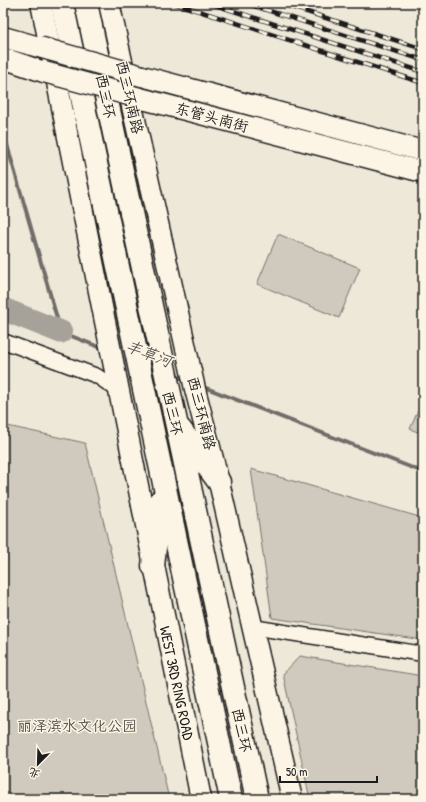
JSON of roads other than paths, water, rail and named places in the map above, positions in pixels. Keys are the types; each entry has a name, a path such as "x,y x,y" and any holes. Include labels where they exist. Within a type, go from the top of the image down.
{"highway":[{"name":"西三环","path":"62,3 231,799"},
{"name":"西三环","path":"86,3 257,799"},
{"path":"176,424 219,482"},
{"path":"154,566 163,480"}],"street":[{"path":"41,3 154,566"},
{"name":"西三环南路","path":"109,3 195,389 219,482 292,799"},
{"name":"东管头南街","path":"3,37 142,76 423,151"},
{"name":"东管头南街","path":"3,58 44,72 147,100 423,172"},
{"path":"3,340 97,376 119,391"},
{"name":"WEST 3RD RING ROAD","path":"154,566 201,799"},
{"path":"252,627 423,654"}],"waterway":[{"name":"丰草河","path":"3,131 61,332 104,349"},
{"path":"3,309 61,332"},
{"name":"丰草河","path":"173,375 188,381"},
{"name":"丰草河","path":"201,386 423,472"}],"railway":[{"path":"174,3 423,83"},
{"path":"209,3 423,72"},
{"path":"245,3 423,60"},
{"path":"279,3 423,49"}],"park label":[{"name":"丽泽滨水文化公园","path":"77,725"}]}
